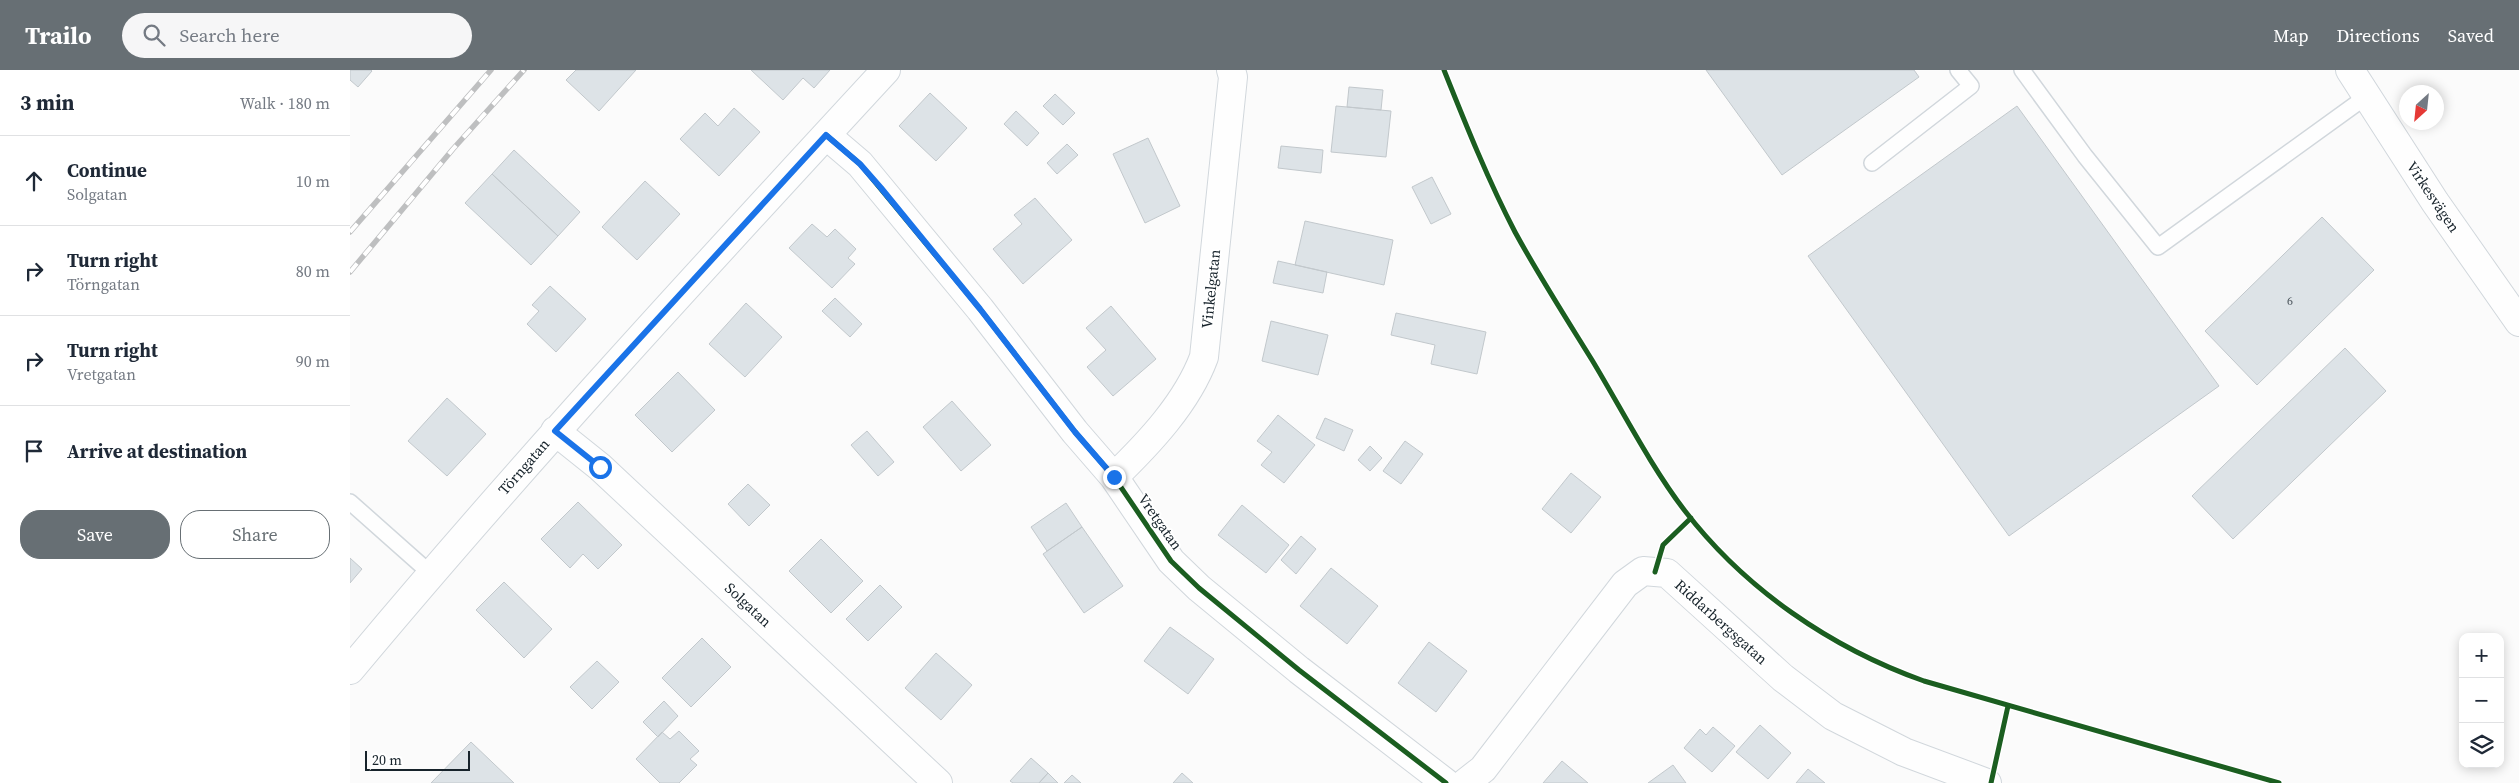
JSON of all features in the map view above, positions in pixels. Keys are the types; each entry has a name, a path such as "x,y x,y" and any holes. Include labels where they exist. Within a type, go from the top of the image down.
{"street":[{"name":"Törngatan","path":"350,670 430,573 555,431 886,70"},
{"name":"Vinkelgatan","path":"1114,477 1146,445 1196,379 1204,357 1232,77 1231,70"},
{"name":"Virkesvägen","path":"2350,70 2435,202 2519,322"},
{"name":"Vretgatan","path":"826,135 860,164 876,182 980,309 1075,432 1114,477 1171,561 1199,588 1299,670 1446,783"},
{"name":"Solgatan","path":"555,431 600,467 938,783"},
{"name":"Riddarbergsgatan","path":"1465,783 1483,769 1625,584 1643,572 1667,573 1783,678 1833,716 1904,752 1987,783"}],"lane":[{"path":"1872,163 1971,86 1958,70"},
{"path":"2022,70 2085,156 2158,247 2366,96"},
{"path":"350,502 430,573"}],"building":[{"path":"350,70 372,71 358,87 350,80"},
{"path":"576,70 636,70 599,111 566,80"},
{"path":"751,70 830,70 814,88 803,78 783,100"},
{"path":"1706,70 1914,70 1919,77 1782,175"},
{"path":"1349,87 1383,90 1381,110 1347,107"},
{"path":"930,93 967,128 936,161 899,126"},
{"path":"1055,94 1075,113 1063,125 1043,106"},
{"path":"1336,106 1391,111 1386,157 1331,152"},
{"path":"2017,106 2219,386 2009,536 1808,256"},
{"path":"734,108 760,132 719,176 680,139 705,113 718,126"},
{"path":"1016,111 1039,133 1027,146 1004,124"},
{"path":"1148,138 1180,206 1145,223 1113,154"},
{"path":"1067,144 1078,155 1057,174 1047,163"},
{"path":"1281,146 1323,150 1321,173 1278,168"},
{"path":"514,150 580,212 558,236 492,174"},
{"path":"492,174 558,236 531,265 465,203"},
{"path":"1432,177 1451,214 1431,224 1412,187"},
{"path":"645,181 680,214 637,260 602,227"},
{"path":"1035,198 1072,240 1023,284 993,249 1022,224 1014,215"},
{"path":"2322,217 2374,270 2257,385 2205,331"},
{"path":"1305,221 1393,240 1384,285 1295,265"},
{"path":"812,224 827,237 835,229 856,249 848,258 855,264 832,288 789,248"},
{"path":"1278,261 1327,272 1323,293 1273,283"},
{"path":"550,286 586,319 556,352 527,324 539,311 532,305"},
{"path":"835,298 862,324 850,337 822,311"},
{"path":"746,303 782,337 745,377 709,344"},
{"path":"1111,306 1156,359 1113,396 1087,367 1106,350 1086,328"},
{"path":"1396,313 1486,332 1477,374 1431,364 1435,345 1391,335"},
{"path":"1271,321 1328,335 1318,375 1262,361"},
{"path":"2345,348 2386,391 2233,539 2192,496"},
{"path":"678,372 715,410 672,452 635,415"},
{"path":"447,398 486,434 447,476 408,441"},
{"path":"952,401 991,445 961,471 923,427"},
{"path":"1278,415 1315,445 1284,483 1261,465 1272,452 1257,441"},
{"path":"1325,418 1353,430 1344,451 1316,438"},
{"path":"867,431 894,462 878,476 851,445"},
{"path":"1405,441 1423,454 1401,484 1383,471"},
{"path":"1370,446 1382,458 1370,471 1358,460"},
{"path":"1571,473 1601,497 1571,533 1542,509"},
{"path":"748,484 770,505 749,526 728,504"},
{"path":"578,502 622,545 598,569 583,554 570,568 541,539"},
{"path":"1066,503 1082,527 1047,551 1031,527"},
{"path":"1242,505 1289,545 1266,573 1218,535"},
{"path":"1082,527 1123,586 1084,613 1043,554"},
{"path":"1301,536 1316,549 1296,574 1281,560"},
{"path":"821,539 863,581 831,613 789,571"},
{"path":"350,558 362,569 350,583"},
{"path":"1331,568 1378,606 1347,644 1300,606"},
{"path":"504,582 552,629 524,658 476,610"},
{"path":"880,585 902,607 868,641 846,619"},
{"path":"1170,627 1214,659 1188,694 1144,661"},
{"path":"702,638 731,667 691,707 662,678"},
{"path":"1429,642 1467,671 1436,712 1398,683"},
{"path":"936,653 972,685 941,720 905,688"},
{"path":"597,661 619,682 592,709 570,687"},
{"path":"664,701 678,716 658,737 643,722"},
{"path":"1760,725 1791,753 1768,779 1736,752"},
{"path":"1713,727 1735,746 1712,772 1684,748 1700,729 1706,735"},
{"path":"679,731 699,751 690,759 697,765 679,783 660,783 636,759 662,732 670,739"},
{"path":"471,742 514,783 431,783"},
{"path":"1031,758 1048,773 1039,783 1013,783 1010,781"},
{"path":"1562,761 1588,783 1543,783"},
{"path":"1673,765 1686,783 1648,783"},
{"path":"1808,769 1825,783 1796,783"},
{"path":"1048,773 1058,783 1039,783"},
{"path":"1182,773 1193,783 1173,783"},
{"path":"1072,775 1081,783 1064,783"}],"railway":[{"path":"350,232 491,70"},
{"path":"350,272 453,149 524,70"}],"cycle path":[{"path":"1444,70 1486,172 1515,232 1648,457 1685,511 1735,566 1762,590 1792,613 1823,633 1889,667 1924,681 2279,783"},
{"path":"826,135 860,164 980,309 1075,432 1114,477 1171,561 1199,588 1299,670 1446,783"},
{"path":"1655,572 1663,545 1691,518"},
{"path":"1991,783 2008,706"}],"route":[{"path":"600,467 555,431 826,135 860,164 881,188 980,309 1075,432 1114,477"}]}
